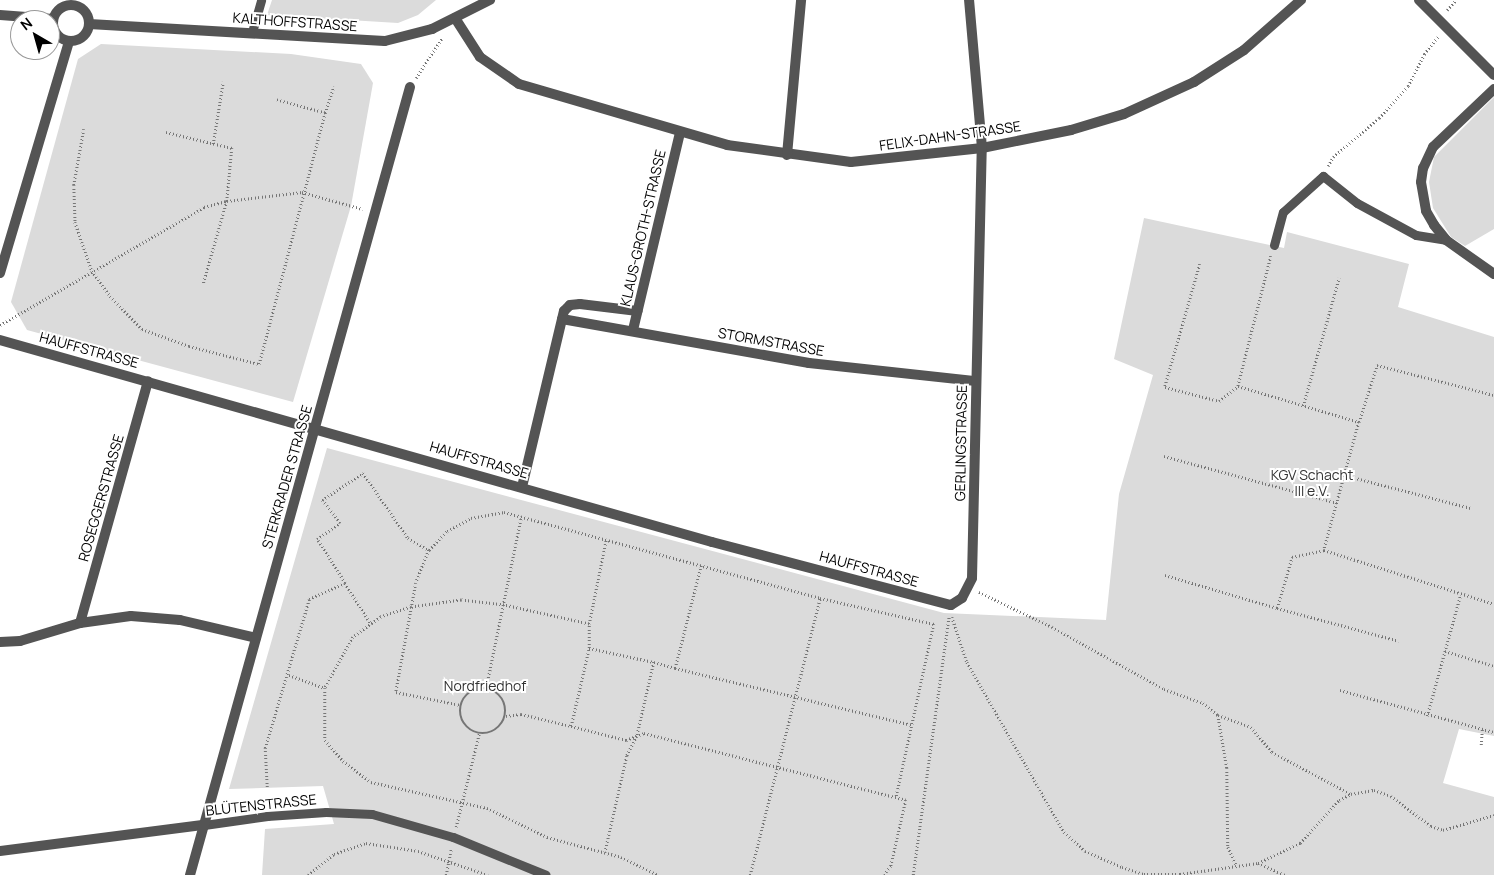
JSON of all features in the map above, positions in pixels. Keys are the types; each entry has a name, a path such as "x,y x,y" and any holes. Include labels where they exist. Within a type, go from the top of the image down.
{"street":[{"name":"KALTHOFFSTRASSE","path":"89,24 385,41 432,29 490,0"},
{"path":"787,155 801,0"},
{"name":"GERLINGSTRASSE","path":"969,0 982,148 972,578 969,587"},
{"name":"FELIX-DAHN-STRASSE","path":"455,18 480,57 519,84 727,145 787,155 851,162 982,148 1071,130 1124,114 1194,82 1244,50 1301,0"},
{"path":"1419,0 1494,75"},
{"path":"58,10 77,3 86,13 89,24 84,35 68,41 60,37"},
{"path":"0,273 68,41"},
{"name":"STERKRADER STRASSE","path":"190,875 410,87"},
{"path":"1494,89 1445,133 1433,147 1423,168 1421,182 1426,211 1446,240 1494,274"},
{"name":"KLAUS-GROTH-STRASSE","path":"633,330 680,132"},
{"path":"522,487 562,319 570,305 580,304 638,311"},
{"name":"STORMSTRASSE","path":"562,319 633,330 809,363 976,381"},
{"name":"HAUFFSTRASSE","path":"0,340 950,608"},
{"name":"ROSEGGERSTRASSE","path":"80,623 148,381"},
{"path":"950,608 962,598 969,587"},
{"path":"0,642 20,641 80,623 131,616 180,620 256,638"},
{"name":"BLÜTENSTRASSE","path":"0,851 204,825"}],"lane":[{"path":"252,32 261,0"},
{"path":"1274,245 1283,212 1323,176 1357,203 1416,235 1446,240"},
{"name":"BLÜTENSTRASSE","path":"204,825 267,816 326,812 382,816 453,837 546,875"}],"path":[{"path":"1323,176 1333,158 1379,118 1408,86 1444,25 1448,9 1456,0"},
{"path":"410,87 455,18"},
{"path":"213,144 223,82"},
{"path":"84,130 74,185 75,222 92,271 110,296 142,329 189,346 259,364 302,192 324,113 334,86"},
{"path":"277,100 324,113"},
{"path":"166,132 232,148 227,201 204,285"},
{"path":"0,325 204,207 227,201 302,192 375,212"},
{"path":"1200,264 1165,387 1219,401 1238,386 1274,245"},
{"path":"1303,406 1338,278"},
{"path":"1324,550 1359,422 1377,365 1494,395"},
{"path":"1238,386 1359,422"},
{"path":"1164,456 1337,503"},
{"path":"371,624 317,539 340,523 322,500 363,474 408,538 429,550"},
{"path":"1344,475 1471,508"},
{"path":"460,705 396,692 416,583 429,550 447,531 471,518 504,512 820,598 934,624 896,798"},
{"path":"486,688 521,517"},
{"path":"571,726 588,648 589,624 606,540"},
{"path":"1277,608 1292,557 1324,550 1460,596 1494,604"},
{"path":"675,668 701,566"},
{"path":"1165,575 1399,641"},
{"path":"267,787 266,748 289,675 309,599 345,583"},
{"path":"969,587 1052,627 1164,689 1203,703 1218,715 1250,727 1272,752 1351,794"},
{"path":"1428,716 1460,596"},
{"path":"750,875 820,598"},
{"path":"589,624 504,605 461,600 411,607 380,616 353,637 325,688 325,740 343,761 371,782 462,801 507,817 548,837 605,854 658,875"},
{"path":"950,608 970,668 1064,832 1074,842 1105,860 1144,874 1180,874 1236,864 1258,863 1300,843 1339,800 1351,794 1374,790 1391,796 1431,826 1443,830 1494,815"},
{"path":"913,875 950,608"},
{"path":"588,648 654,662 912,725"},
{"path":"1445,651 1494,666"},
{"path":"605,854 627,756 637,736 654,662"},
{"path":"289,675 325,688"},
{"path":"460,705 469,692 486,688 502,696 506,716"},
{"path":"1340,690 1428,716 1494,732"},
{"path":"460,705 466,726 479,734 493,732 506,716 521,714 626,740 644,733 906,800 891,866 884,875"},
{"path":"1218,715 1227,768 1228,847 1236,864"},
{"path":"1481,745 1482,729"},
{"path":"446,875 453,837 479,734"},
{"path":"308,875 334,854 366,843 418,851 488,875"},
{"path":"1258,863 1286,875"}],"green space":[{"path":"272,0 436,0 418,15 398,23 267,15"},
{"path":"101,44 291,54 361,64 373,83 351,206 293,402 27,330 11,302 78,59"},
{"path":"1494,97 1494,229 1465,246 1451,237 1433,208 1429,182 1434,157"},
{"path":"1144,218 1284,248 1287,232 1409,264 1398,307 1494,337 1494,736 1459,729 1443,783 1494,797 1494,875 262,875 265,829 334,824 323,786 229,789 327,448 944,613 1106,620 1119,494 1153,375 1114,359"}],"park label":[{"name":"KGV Schacht III e.V.","path":"1312,484"},
{"name":"Nordfriedhof","path":"485,686"}]}
